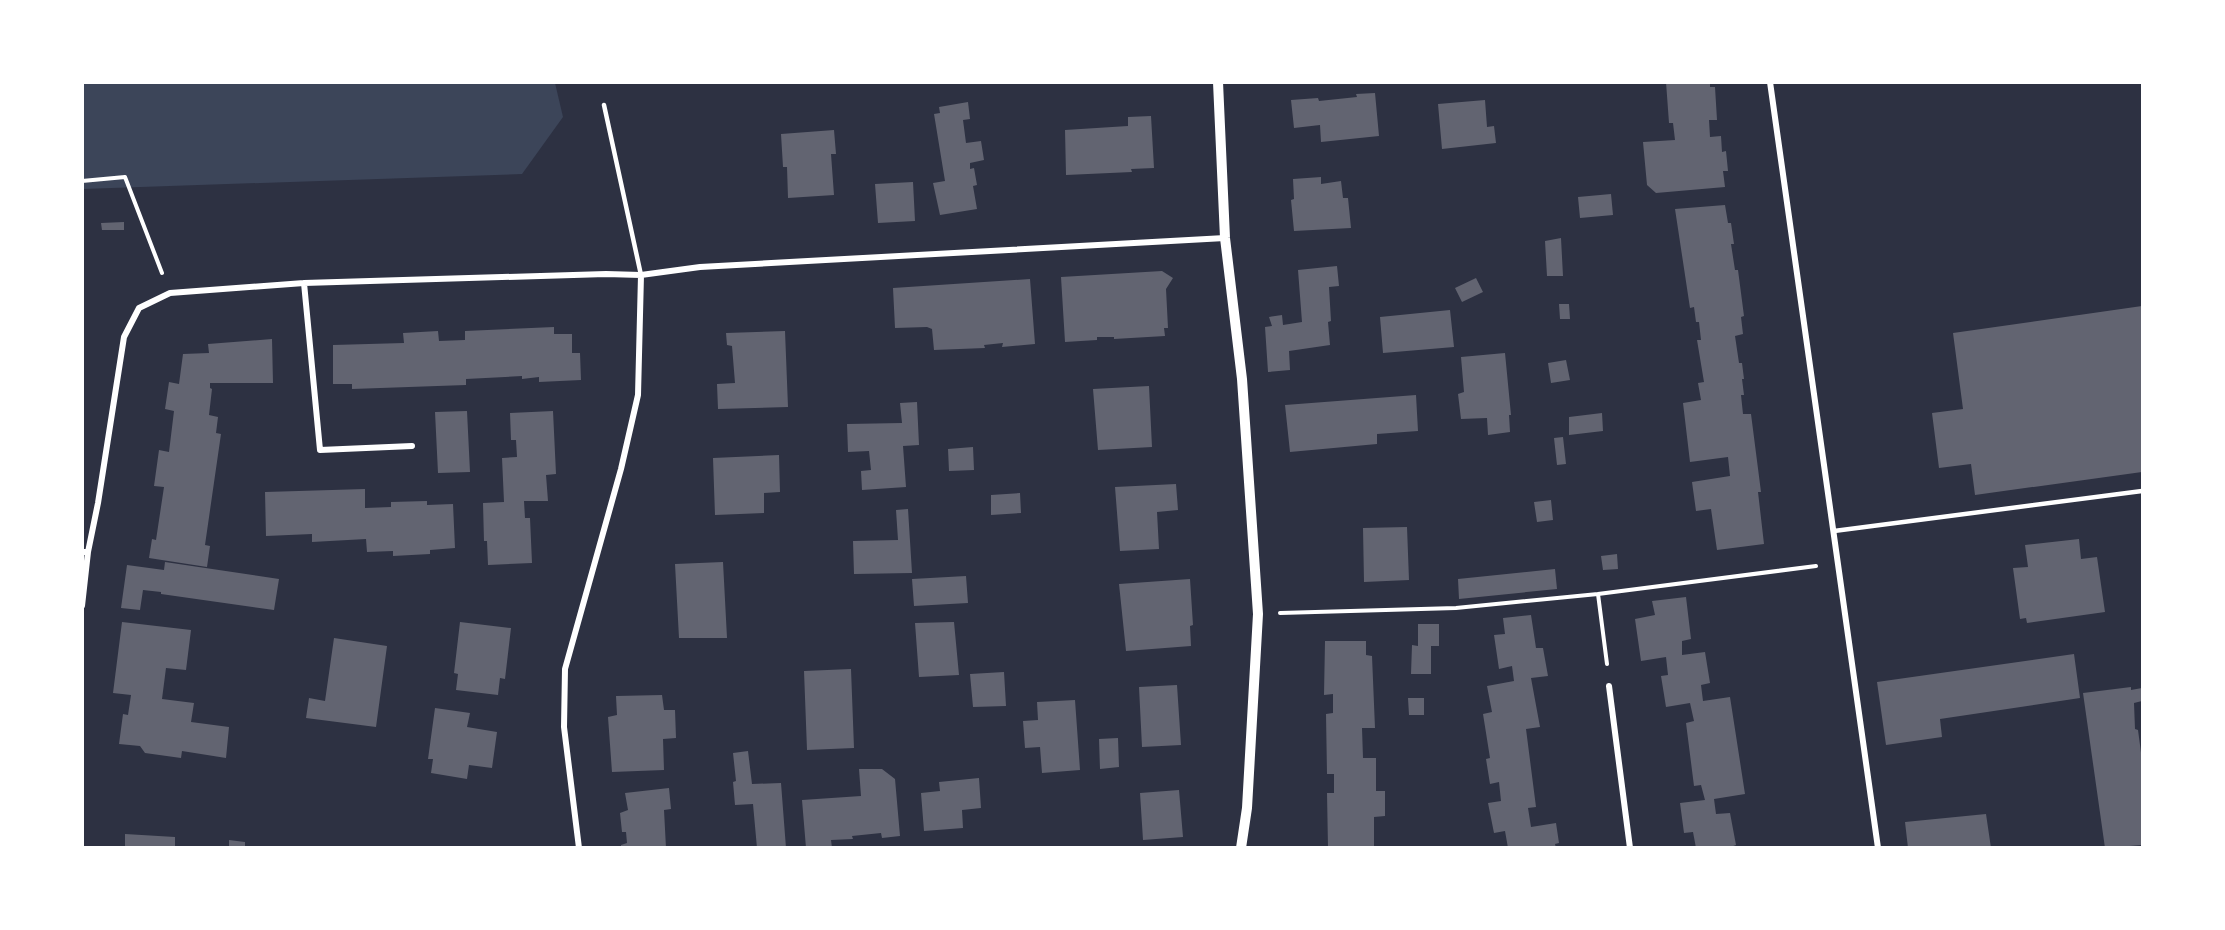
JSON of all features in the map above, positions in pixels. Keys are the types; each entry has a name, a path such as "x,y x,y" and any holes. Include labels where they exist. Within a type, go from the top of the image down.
{"street":[{"path":"1218,82 1226,238 1242,379 1258,614 1247,808 1240,848"},
{"path":"1770,82 1878,848"},
{"path":"82,606 85,552 98,503 124,338 139,308 170,293 304,283 606,274 641,275 700,267 1226,238"},
{"path":"579,848 564,727 565,669 621,469 638,395 641,275"},
{"path":"304,283 320,450 412,446"},
{"path":"1609,686 1630,848"}],"lane":[{"path":"604,105 641,275"},
{"path":"1834,531 2142,490"}],"path":[{"path":"82,181 125,177 170,293"},
{"path":"1258,614 1456,608 1598,594 1764,574 1838,562"},
{"path":"1598,594 1609,686"}],"shaded area":[{"path":"83,83 555,83 563,117 522,174 83,189"}],"building":[{"path":"1666,82 1710,82 1710,87 1715,87 1717,120 1709,120 1710,137 1721,136 1722,152 1726,151 1728,171 1723,171 1725,187 1656,193 1647,185 1643,142 1675,140 1673,123 1669,123"},
{"path":"1375,93 1379,136 1321,142 1320,125 1294,128 1291,100 1318,98 1319,101"},
{"path":"1485,100 1487,127 1494,126 1496,143 1442,149 1438,104"},
{"path":"968,102 970,119 963,120 966,143 981,141 984,160 970,163 970,169 974,168 977,185 973,186 977,209 940,215 933,183 945,181 934,114 940,113 939,107"},
{"path":"1151,116 1154,168 1131,169 1132,172 1066,175 1065,130 1128,126 1128,117"},
{"path":"834,130 836,154 831,154 834,195 788,198 787,167 783,167 781,134"},
{"path":"1321,177 1321,184 1341,181 1343,198 1348,198 1351,228 1294,231 1291,200 1294,199 1293,179"},
{"path":"913,182 915,221 878,223 875,184"},
{"path":"1611,194 1613,215 1580,218 1578,197"},
{"path":"1725,205 1728,223 1731,223 1734,244 1731,244 1735,270 1738,270 1744,316 1741,317 1743,334 1735,336 1744,379 1742,379 1744,395 1741,395 1743,414 1751,414 1761,492 1758,492 1764,544 1717,550 1711,509 1696,511 1692,482 1730,476 1728,457 1690,462 1683,403 1701,400 1698,383 1704,382 1697,340 1701,340 1699,322 1696,322 1694,307 1690,308 1675,209"},
{"path":"124,222 124,230 102,230 101,223"},
{"path":"1561,238 1563,276 1547,276 1545,241"},
{"path":"1337,266 1339,286 1329,287 1330,345 1289,351 1290,370 1268,372 1265,327 1272,326 1269,317 1282,315 1283,325 1302,322 1298,270"},
{"path":"1162,271 1173,278 1166,289 1168,328 1164,328 1165,336 1114,339 1114,337 1097,337 1097,340 1065,342 1061,277"},
{"path":"1476,278 1483,292 1462,302 1455,288"},
{"path":"1030,279 1035,344 1002,347 1003,343 984,345 985,348 934,350 932,329 927,327 895,328 893,288"},
{"path":"1559,304 1569,304 1570,319 1560,319"},
{"path":"2142,306 2142,472 1975,495 1971,464 1939,468 1932,413 1963,409 1953,333"},
{"path":"1450,310 1454,347 1383,353 1380,317"},
{"path":"554,327 554,334 572,334 572,353 580,353 581,380 539,382 539,377 522,379 522,376 466,379 466,385 352,389 352,384 333,384 333,345 404,343 403,333 438,331 439,341 465,340 465,331"},
{"path":"785,331 788,407 718,409 717,384 735,383 732,346 727,345 726,333"},
{"path":"272,339 273,383 210,383 212,389 209,415 218,417 216,433 221,434 205,545 210,546 207,567 149,558 152,539 156,540 164,487 154,486 159,450 169,452 174,411 165,409 169,382 179,384 183,354 209,353 208,344"},
{"path":"1505,353 1511,415 1509,415 1510,432 1488,435 1487,418 1461,419 1458,394 1464,392 1461,357"},
{"path":"1566,360 1570,380 1551,383 1548,363"},
{"path":"1149,386 1152,447 1098,450 1093,389"},
{"path":"1416,395 1418,431 1377,434 1377,444 1290,452 1285,405"},
{"path":"917,402 919,445 903,446 906,487 862,490 861,471 871,470 869,451 848,452 847,424 902,423 900,403"},
{"path":"467,411 470,472 438,473 435,412"},
{"path":"553,411 556,474 546,475 548,501 524,501 525,518 530,518 532,563 488,565 487,541 484,541 483,503 504,502 502,458 517,457 516,440 511,440 510,413"},
{"path":"1602,413 1603,431 1569,435 1569,417"},
{"path":"1563,437 1566,464 1557,465 1554,438"},
{"path":"973,447 974,470 949,471 948,449"},
{"path":"779,455 780,492 764,493 764,513 715,515 713,458"},
{"path":"1176,484 1178,510 1157,512 1159,549 1120,551 1115,487"},
{"path":"365,489 365,508 391,507 391,502 427,501 427,505 453,504 455,548 430,550 430,554 393,556 393,551 367,552 366,539 312,542 312,534 266,536 265,492"},
{"path":"1020,493 1021,513 991,515 991,495"},
{"path":"1551,500 1553,520 1537,522 1534,502"},
{"path":"908,509 912,573 854,574 853,541 898,540 896,510"},
{"path":"1407,527 1409,580 1364,582 1363,528"},
{"path":"2079,539 2081,559 2097,557 2105,612 2027,623 2026,618 2020,619 2013,568 2028,567 2025,545"},
{"path":"1617,554 1618,569 1603,570 1601,556"},
{"path":"165,562 279,579 274,610 143,590 140,610 121,608 127,565 164,570"},
{"path":"723,562 727,638 679,638 675,564"},
{"path":"1555,569 1557,589 1459,599 1458,579"},
{"path":"966,576 968,603 914,606 912,579"},
{"path":"1190,579 1193,625 1190,626 1191,646 1126,651 1119,584"},
{"path":"1686,597 1691,639 1682,641 1682,655 1705,652 1710,683 1701,685 1703,701 1730,697 1745,794 1714,799 1716,814 1730,813 1736,845 1728,848 1696,848 1693,832 1684,833 1680,803 1705,800 1701,785 1694,786 1686,723 1694,721 1690,703 1666,707 1661,676 1668,675 1666,657 1641,661 1635,619 1655,615 1652,601"},
{"path":"1531,615 1536,648 1543,648 1548,676 1531,678 1540,727 1526,729 1536,807 1528,808 1531,827 1556,823 1559,843 1555,844 1556,848 1508,848 1505,831 1494,833 1488,803 1501,801 1499,782 1490,784 1486,759 1490,758 1483,714 1492,712 1487,686 1514,681 1512,666 1499,669 1494,635 1505,634 1503,618"},
{"path":"122,622 191,630 186,670 166,668 162,699 194,703 191,722 229,727 226,758 182,751 181,758 145,753 140,746 119,744 123,714 128,715 131,695 113,693"},
{"path":"460,622 511,628 505,679 500,678 498,695 456,690 458,674 454,673"},
{"path":"954,622 959,675 919,677 915,623"},
{"path":"1418,624 1439,624 1439,646 1431,646 1431,674 1411,674 1412,645 1418,646"},
{"path":"334,638 387,646 376,727 306,718 309,698 325,701"},
{"path":"1325,641 1366,641 1366,655 1372,656 1375,728 1362,728 1363,758 1376,758 1376,791 1385,791 1385,816 1374,817 1374,848 1328,848 1327,793 1334,793 1334,774 1327,774 1326,714 1333,713 1333,694 1324,695"},
{"path":"2074,654 2080,698 1940,719 1942,737 1886,745 1877,682"},
{"path":"851,669 854,748 807,750 804,671"},
{"path":"1004,672 1006,706 973,707 970,674"},
{"path":"1177,685 1181,745 1142,747 1139,687"},
{"path":"2131,687 2131,690 2142,688 2142,701 2134,703 2135,729 2138,730 2142,760 2142,845 2105,848 2083,693"},
{"path":"662,695 664,710 675,710 676,738 663,739 664,770 612,772 608,717 617,715 616,696"},
{"path":"1408,698 1424,698 1424,715 1409,715"},
{"path":"1075,700 1080,770 1042,773 1040,747 1025,748 1023,721 1038,720 1037,702"},
{"path":"435,708 470,713 467,727 497,732 492,768 469,765 467,779 431,773 433,759 428,759"},
{"path":"1118,738 1119,767 1100,769 1099,739"},
{"path":"748,751 752,784 781,783 786,848 757,848 753,804 735,805 733,782 736,781 733,753"},
{"path":"859,769 882,769 895,779 900,836 882,838 881,833 852,836 853,839 831,840 832,848 806,848 802,800 861,796"},
{"path":"979,778 981,808 962,810 963,828 924,831 921,793 940,791 939,782"},
{"path":"669,788 671,809 664,810 666,848 621,848 621,845 627,843 626,832 622,832 620,813 628,810 625,793"},
{"path":"1179,790 1183,837 1143,840 1140,793"},
{"path":"1986,814 1991,848 1908,848 1905,822"},
{"path":"125,834 175,837 175,848 125,848"},
{"path":"229,840 245,842 245,848 229,848"}]}
